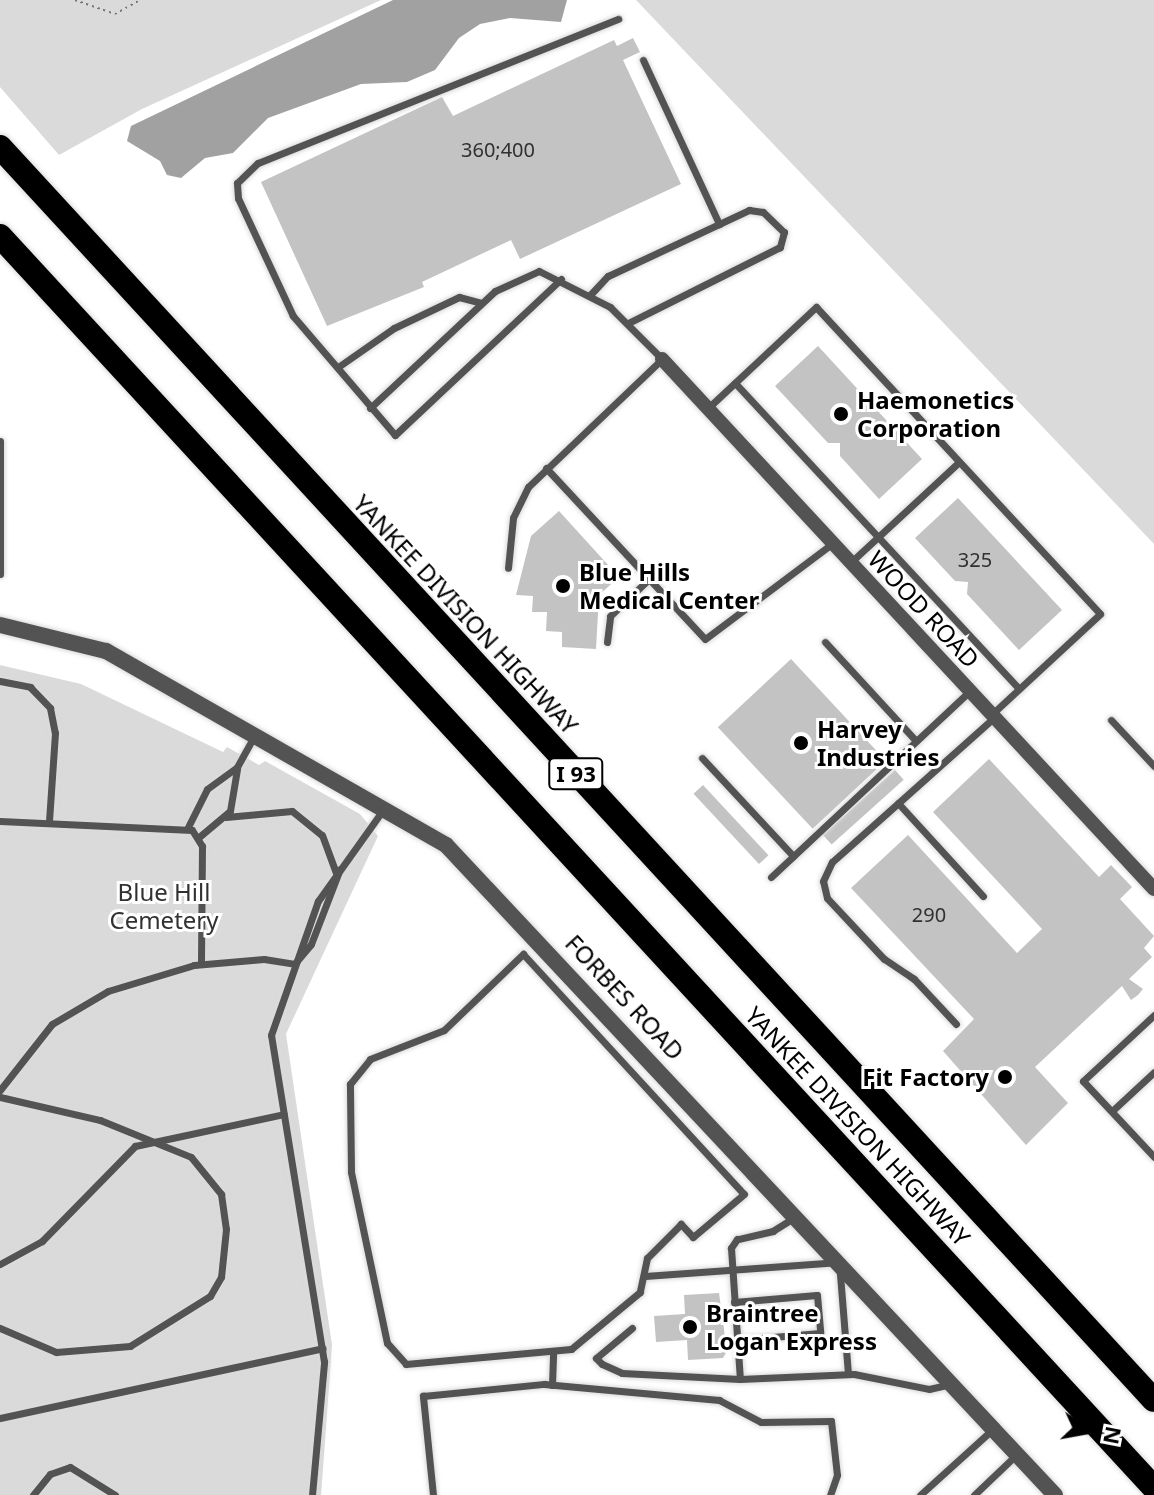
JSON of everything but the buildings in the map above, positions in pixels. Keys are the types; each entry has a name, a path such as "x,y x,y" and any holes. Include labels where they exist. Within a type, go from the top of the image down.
{"highway":[{"name":"YANKEE DIVISION HIGHWAY","path":"0,147 1154,1400"},
{"name":"YANKEE DIVISION HIGHWAY","path":"0,236 1154,1488"}],"street":[{"name":"WOOD ROAD","path":"662,359 1154,889"},
{"name":"FORBES ROAD","path":"0,625 76,640 255,734 384,808 472,869 1055,1495"}],"lane":[{"path":"561,279 395,435 289,309 238,198 239,178 254,165 378,112 618,19"},
{"path":"643,60 719,224"},
{"path":"590,295 608,276 719,224 759,210 786,239 628,323"},
{"path":"370,408 481,303 535,272 561,279 590,295 628,323 662,359 546,468 516,509 508,568"},
{"path":"338,367 394,328 459,297 481,303"},
{"path":"708,408 816,307 1100,614 830,865 823,889 884,959 914,979 956,1024"},
{"path":"735,383 1019,689"},
{"path":"0,441 0,574"},
{"path":"851,562 959,462"},
{"path":"546,468 705,639 833,543"},
{"path":"607,642 610,616 649,579"},
{"path":"825,642 916,741"},
{"path":"0,681 30,687 50,708 55,733 49,822"},
{"path":"771,877 970,691"},
{"path":"1111,720 1154,766"},
{"path":"226,817 237,767 255,734"},
{"path":"702,758 793,856"},
{"path":"188,827 210,785 237,767"},
{"path":"898,803 983,896"},
{"path":"312,1495 323,1416 323,1348 271,1035 295,964 311,944 338,870 384,808"},
{"path":"199,837 226,817 292,811 322,835 338,870"},
{"path":"0,821 188,827 199,837 201,964"},
{"path":"523,954 744,1194 693,1237 681,1224 650,1253 640,1292 575,1346 553,1352 418,1366 396,1358 385,1334 346,1135 348,1091 358,1068 444,1030 523,954"},
{"path":"0,1090 35,1041 73,1009 119,986 201,964 264,959 295,964"},
{"path":"1154,1015 1083,1081 1154,1157"},
{"path":"1112,1111 1154,1072"},
{"path":"0,1097 152,1139 199,1163 221,1194 226,1243 210,1296 144,1340 106,1352 46,1350 0,1328"},
{"path":"0,1264 42,1241 112,1163 152,1139 284,1114"},
{"path":"740,1379 732,1269 737,1239 773,1231 796,1216"},
{"path":"645,1276 839,1262 848,1374"},
{"path":"734,1302 817,1295 820,1333 737,1340"},
{"path":"632,1328 596,1358 602,1364 622,1373 740,1379 848,1374 929,1389 952,1382"},
{"path":"0,1418 323,1348"},
{"path":"552,1385 553,1352"},
{"path":"433,1495 423,1396 552,1385 719,1400 761,1422 831,1421 837,1475 830,1495"},
{"path":"920,1495 993,1428"},
{"path":"974,1495 1017,1455"},
{"path":"33,1495 50,1474 70,1467 115,1495"}],"path":[{"path":"75,0 115,14 140,0"}],"green space":[{"path":"0,0 381,0 142,109 59,155 0,87"},
{"path":"636,0 1154,0 1154,544"},
{"name":"Blue Hill Cemetery","path":"0,665 81,684 223,752 227,747 259,765 265,761 360,814 378,836 286,1034 332,1345 321,1495 0,1495"}],"shaded area":[{"path":"393,0 567,0 561,22 510,18 480,24 459,38 435,70 407,82 361,84 268,118 233,153 205,158 181,178 167,175 160,161 127,141 131,126"}],"place":[{"name":"Haemonetics Corporation","path":"841,414"},
{"name":"Blue Hills Medical Center","path":"563,586"},
{"name":"Harvey Industries","path":"801,743"},
{"name":"Fit Factory","path":"1005,1077"},
{"name":"Braintree Logan Express","path":"690,1327"}]}
